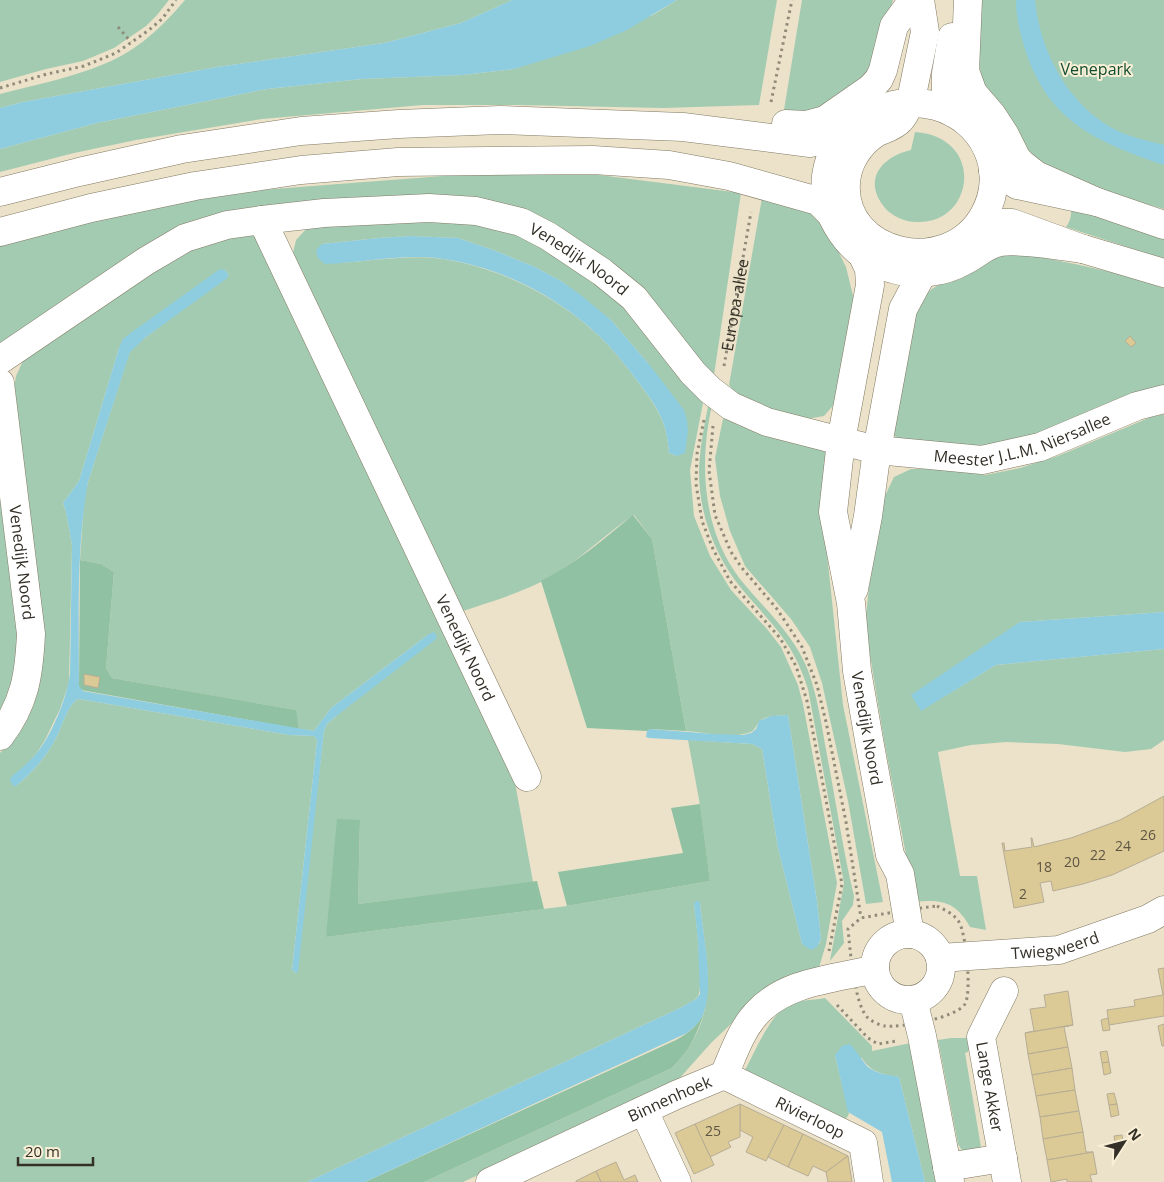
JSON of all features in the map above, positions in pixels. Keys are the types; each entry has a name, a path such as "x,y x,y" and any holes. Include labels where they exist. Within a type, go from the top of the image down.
{"street":[{"path":"683,127 743,120 806,125 825,120 875,84 883,70 894,26 913,0"},
{"path":"834,197 846,182 848,170 859,148 877,132 899,121 905,114 896,105 894,96 918,0"},
{"path":"953,113 946,99 946,73 953,32 967,0"},
{"path":"967,0 965,71 973,93 992,115 1017,159 1036,175 1097,202 1164,225"},
{"path":"0,232 91,208 195,186 301,170 398,162 593,160 668,165 729,176 784,177 834,197 851,211 858,224 880,242 892,249 920,254 929,262 938,271 951,267 973,243 978,224 989,204 994,182 987,147 981,136 968,123 953,113 932,105 896,105 861,121 844,136 832,154 826,174 834,197 844,235 862,254 891,269 913,273 929,262"},
{"path":"0,192 182,149 301,131 399,124 500,120 683,127 810,143 844,136"},
{"path":"993,171 1017,185 1097,202"},
{"name":"Venedijk Noord","path":"0,360 146,261 185,238 227,225 324,212 429,208 476,211 520,222 548,236 602,272 634,298 693,374 714,394 738,410 767,422 877,450"},
{"name":"Venedijk Noord","path":"262,220 527,777"},
{"path":"973,243 1015,242 1083,248 1164,273"},
{"name":"Venedijk Noord","path":"862,254 869,269 870,285 841,441 834,512 851,603 857,670 890,855 900,874 901,923"},
{"name":"Venedijk Noord","path":"851,603 868,516 877,450 903,309 929,262"},
{"name":"Venedijk Noord","path":"0,382 31,634 30,657 22,701 10,723 0,736"},
{"name":"Meester J.L.M. Niersallee","path":"877,450 982,460 1040,447 1137,406 1164,399"},
{"name":"Twiegweerd","path":"953,956 1059,950 1148,919 1164,910"},
{"path":"901,923 953,956 941,969 939,980 933,989 924,996 918,1020 881,986 852,974 876,959 880,949 901,923"},
{"name":"Binnenhoek","path":"490,1182 676,1095 724,1075 745,1030 756,1014 779,995 852,974"},
{"name":"Lange Akker","path":"918,1020 948,1174 1005,1170 981,1037 1004,992"},
{"name":"Rivierloop","path":"724,1075 863,1143 870,1182"},
{"path":"644,1111 677,1182"}],"path":[{"path":"0,88 47,74 84,66 116,53 162,19 176,0"},
{"path":"771,102 792,0"},
{"path":"118,27 131,42"},
{"name":"Europa-allee","path":"714,394 751,212"},
{"path":"714,394 709,471 715,515 731,552 777,609 802,647 817,684 844,813 861,918"},
{"path":"714,394 697,454 696,484 702,521 713,549 730,581 780,638 796,666 807,701 842,884 825,970 852,974"},
{"path":"937,906 952,914 960,923 953,956 969,986 964,1005 951,1015 884,1026 868,1018 863,1009 852,974 848,929 861,918 901,923 937,906"},
{"path":"852,974 830,994 868,1038 878,1044 918,1020"}],"green space":[{"path":"0,0 169,0 146,26 114,48 83,61 0,82"},
{"path":"185,0 512,0 461,23 384,43 217,67 23,102 0,108 0,94 79,73 127,53 158,29"},
{"path":"677,0 777,0 759,105 663,108 423,105 262,119 136,140 74,153 0,172 0,149 97,123 267,89 362,79 463,75 514,69 653,15"},
{"path":"802,0 893,0 876,64 859,83 814,111 795,114 784,110"},
{"name":"Venepark","path":"982,0 1016,0 1018,16 1022,0 1164,0 1164,209 1068,181 1032,159 991,100 982,80 978,56 978,31"},
{"path":"915,132 938,137 953,149 962,163 964,180 960,196 951,210 936,219 912,222 895,216 885,208 878,198 875,179 878,171 891,158 911,150"},
{"path":"456,175 599,175 741,193 714,375 552,224 278,206 0,344 0,246 154,205 223,193"},
{"path":"762,198 813,213 831,237 846,267 855,304 837,401 824,416 807,419 774,412 740,398 729,385"},
{"path":"1071,207 1164,238 1164,259 1066,227 1069,223"},
{"path":"404,218 481,224 520,235 605,286 696,390 703,403 690,470 694,516 710,556 731,590 781,647 798,685 803,704 837,883 826,944 818,971 752,1004 711,1043 678,1080 663,1090 463,1182 424,1182 672,1068 688,1049 705,1010 707,970 700,904 694,904 699,952 700,990 698,996 693,1001 307,1182 0,1182 0,753 11,740 26,714 13,395 16,376 23,361 172,257 203,242 251,234 264,244 514,777 533,882 358,904 360,820 326,937 567,906 710,881 700,805 688,740 752,744 762,749 778,848 802,944 819,944 821,939 817,901 788,715 764,718 753,731 741,735 686,731 652,539 634,515 570,564 548,578 510,595 457,613 291,262 296,240 309,226","holes":["410,236 458,238 535,267 561,281 611,320 648,363 677,456 669,453 666,431 659,413 613,350 582,321 546,296 485,269 443,259 405,258 340,263 322,244","225,270 229,275 130,351 88,482 84,502 80,560 101,564 114,572 106,668 112,678 295,710 299,729 314,731 331,708 429,634 327,724 324,731 296,973 292,970 317,740 314,736 289,735 79,699 70,708 54,742 45,756 16,786 27,764 45,740 60,709 69,683 72,545 63,503 79,481 119,348"]},
{"path":"1019,253 1111,272 1164,288 1164,385 1135,393 1042,436 979,449 904,443 892,434 918,301 933,288 1002,255"},
{"path":"709,401 712,405 708,427 705,472 711,517 718,539 727,560 740,579 779,623 796,647 809,673 817,703 854,896 853,905 842,921 844,943 830,961 844,883 808,689 796,658 780,634 732,576 710,534 702,503 699,472 701,446"},
{"path":"724,414 738,425 827,449 823,516 843,705 883,902 866,904 848,801 822,683 810,647 791,619 745,566 730,531 720,496 715,458"},
{"path":"1164,414 1164,612 1020,622 922,710 996,665 1164,649 1164,740 1151,749 1125,752 1058,744 1006,742 971,745 938,752 960,876 977,876 986,930 970,927 954,907 941,902 915,902 884,740 865,625 871,568 882,502 894,477 911,469 940,469 985,475 1020,468 1058,456 1151,417"},
{"path":"0,479 19,611 20,672 0,722"},
{"path":"633,515 652,539 686,731 587,728 541,581 577,559"},
{"path":"80,560 101,564 114,572 106,668 112,678 296,710 299,729 81,690 79,687"},
{"path":"700,804 710,881 567,906 558,872 683,853 671,808"},
{"path":"337,819 360,820 358,904 537,881 544,909 326,937"},
{"path":"825,998 872,1046 872,1051 911,1043 944,1182 925,1182 899,1077 873,1070 862,1058 835,1055 849,1114 842,1125 745,1070 764,1033 783,1008 794,1003"},
{"path":"704,1013 692,1042 672,1068 424,1182 365,1182 676,1040 692,1029"},
{"path":"974,1038 968,1052 965,1053 982,1153 963,1152 958,1144 938,1040"}],"water":[{"path":"512,0 677,0 627,30 590,46 514,69 463,75 362,79 267,89 97,123 0,149 0,108 23,102 217,67 384,43 461,23"},
{"path":"1016,0 1035,0 1043,40 1051,59 1072,94 1102,122 1120,132 1164,145 1164,165 1117,147 1097,137 1078,126 1061,112 1047,95 1035,74 1021,37"},
{"path":"410,236 458,238 496,251 535,267 561,281 582,296 611,320 648,363 684,410 688,431 685,453 677,456 669,453 666,431 659,412 613,350 582,321 546,296 506,276 464,263 429,257 415,257 325,264 318,258 316,250 322,244"},
{"path":"220,269 225,270 229,275 226,279 146,337 130,352 88,482 84,507 80,558 79,686 83,691 314,731 331,708 434,632 437,637 435,640 335,717 327,724 324,731 298,972 296,973 292,970 317,740 314,736 289,735 79,699 70,708 54,742 40,762 16,786 13,786 10,780 35,755 47,738 66,694 70,674 72,545 63,503 79,481 119,348 123,339"},
{"path":"1164,612 1164,649 996,665 921,711 911,695 1020,622"},
{"path":"788,715 817,901 821,939 817,947 811,950 802,944 778,848 762,749 752,744 646,737 647,731 650,729 743,735 751,733 756,729 759,721 771,716"},
{"path":"696,901 699,901 700,904 707,959 708,988 703,1016 687,1033 365,1182 307,1182 696,999 700,994 698,941 694,904"},
{"path":"850,1044 868,1067 879,1073 899,1077 925,1182 892,1182 882,1132 848,1112 835,1055 842,1046"}],"building":[{"path":"1130,336 1136,343 1131,347 1125,341"},
{"path":"84,674 100,677 98,688 84,685"},
{"path":"1164,796 1164,851 1112,875 1083,884 1053,891 1051,881 1040,883 1044,902 1014,908 1002,843 1004,843 1005,851 1032,847 1031,838 1034,847 1071,838 1120,820"},
{"path":"1164,968 1164,1016 1109,1025 1107,1010 1135,1006 1134,1000 1163,995 1158,969"},
{"path":"1068,991 1073,1025 1025,1033 1034,1031 1030,1009 1046,1007 1044,995"},
{"path":"1108,1018 1110,1030 1103,1031 1101,1020"},
{"path":"1164,1024 1164,1046 1162,1046 1158,1026"},
{"path":"1073,1025 1064,1027 1068,1047 1028,1054 1025,1033"},
{"path":"1068,1047 1072,1068 1032,1075 1028,1054"},
{"path":"1107,1051 1109,1062 1102,1063 1100,1052"},
{"path":"1109,1062 1111,1073 1104,1075 1102,1063"},
{"path":"1072,1068 1075,1090 1036,1096 1032,1075"},
{"path":"1075,1090 1079,1111 1040,1117 1036,1096"},
{"path":"1114,1093 1117,1104 1109,1105 1107,1094"},
{"path":"740,1104 784,1125 766,1161 746,1152 753,1137 740,1130"},
{"path":"740,1104 740,1137 728,1142 731,1147 710,1157 695,1124"},
{"path":"1117,1104 1119,1115 1111,1117 1109,1105"},
{"path":"1079,1111 1083,1132 1043,1139 1040,1117"},
{"path":"695,1124 714,1165 694,1174 675,1133"},
{"path":"784,1125 803,1134 788,1167 768,1157"},
{"path":"1083,1132 1086,1152 1093,1152 1047,1160 1043,1139"},
{"path":"803,1134 848,1156 826,1172 813,1166 808,1176 788,1167"},
{"path":"1122,1135 1124,1147 1116,1148 1114,1136"},
{"path":"1093,1152 1097,1174 1090,1175 1092,1182 1067,1182 1067,1179 1051,1182 1047,1160"},
{"path":"848,1156 852,1182 828,1182 826,1172"},
{"path":"616,1162 624,1180 635,1175 638,1182 601,1182 596,1171"},
{"path":"596,1171 601,1182 576,1182 576,1181"}]}
